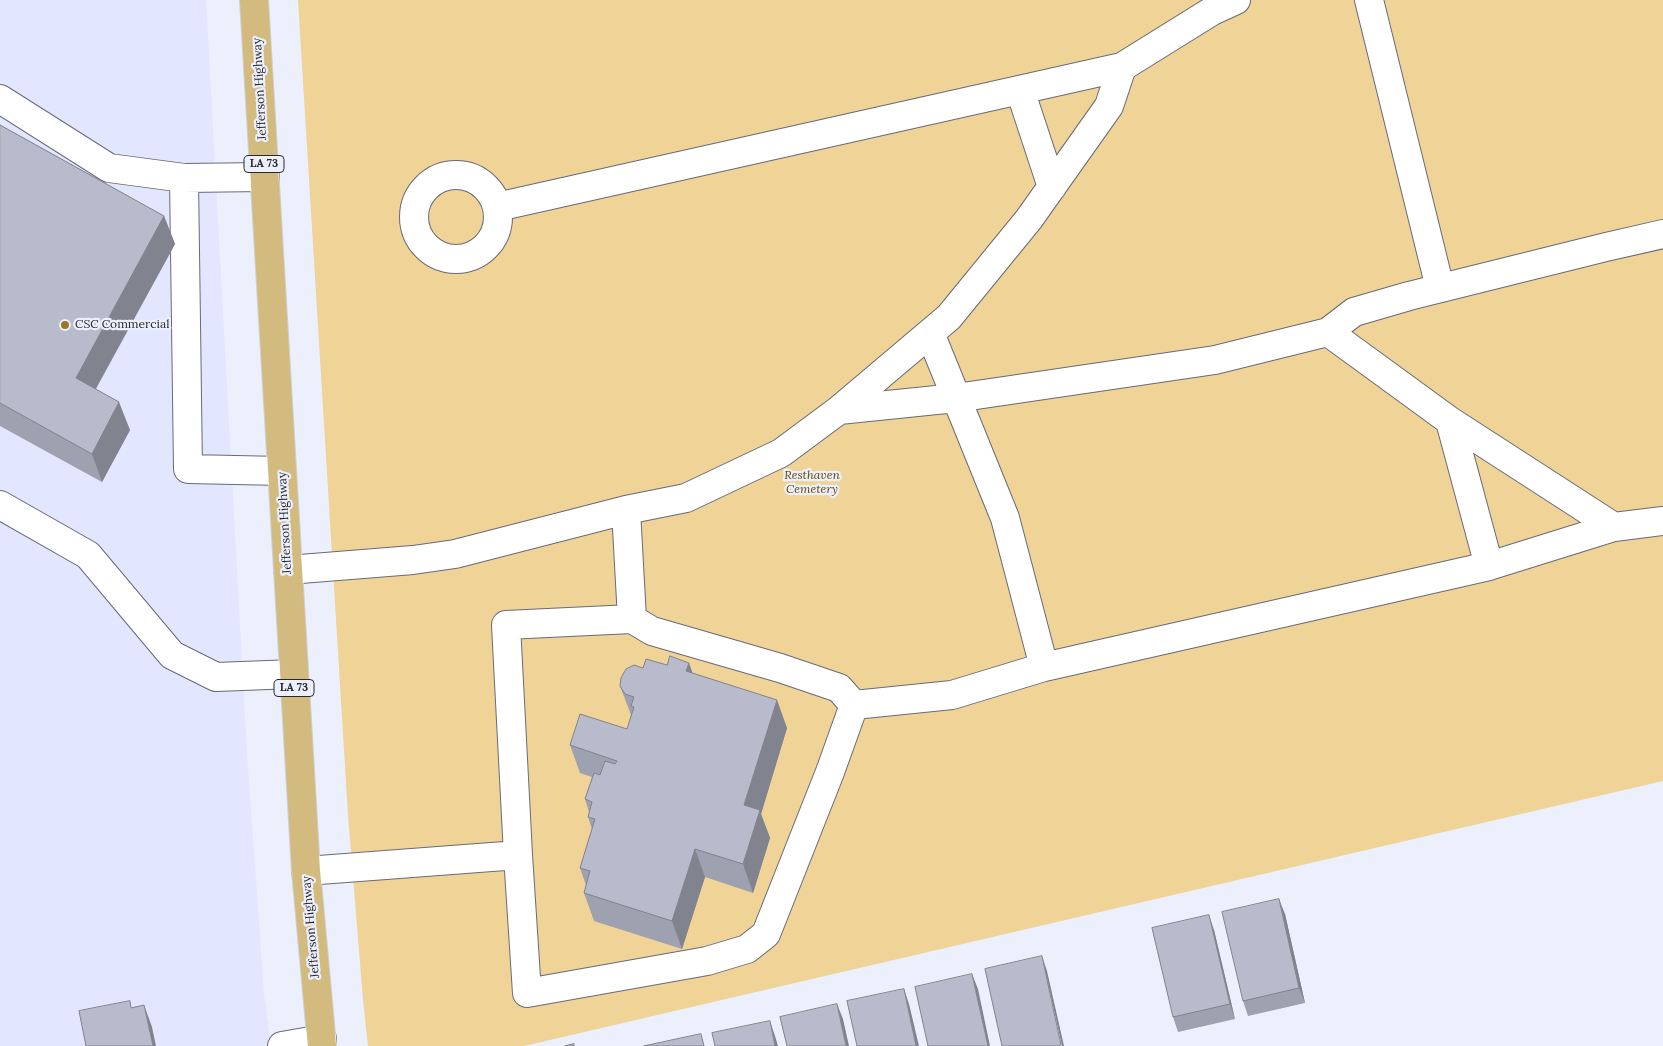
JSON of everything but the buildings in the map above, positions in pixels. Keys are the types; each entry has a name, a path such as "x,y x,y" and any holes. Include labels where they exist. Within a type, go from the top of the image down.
{"main road":[{"name":"Jefferson Highway","path":"254,0 306,872 322,1043"}],"lane":[{"path":"497,207 1122,67 1212,10 1236,0"},
{"path":"1369,0 1440,288"},
{"path":"288,570 413,560 455,554 626,510 686,498 781,453 839,410 949,317 1029,219 1052,187 1108,106 1122,67"},
{"path":"1020,90 1052,187"},
{"path":"0,99 110,168 184,178 265,177"},
{"path":"184,178 188,469 282,471"},
{"path":"839,410 956,398 1215,360 1328,332 1354,312 1440,288 1663,234"},
{"path":"1328,332 1450,422 1614,527"},
{"path":"930,334 1005,518 1044,667"},
{"path":"1450,422 1488,566"},
{"path":"0,505 88,555 172,655 216,677 294,674"},
{"path":"626,510 632,618"},
{"path":"854,706 952,695 1044,667 1488,566 1614,527 1663,521"},
{"path":"632,618 652,631 780,668 839,688 854,706 766,934 747,949 707,961 527,993 506,625 632,618"},
{"path":"306,872 518,855"},
{"path":"282,1046 322,1043"}],"shaded area":[{"path":"0,0 206,0 247,754 264,994 271,1046 0,1046"}],"green space":[{"name":"Resthaven Cemetery","path":"298,0 1663,0 1663,781 524,1046 368,1046 348,815"}],"place":[{"name":"CSC Commercial","path":"65,325"}]}
